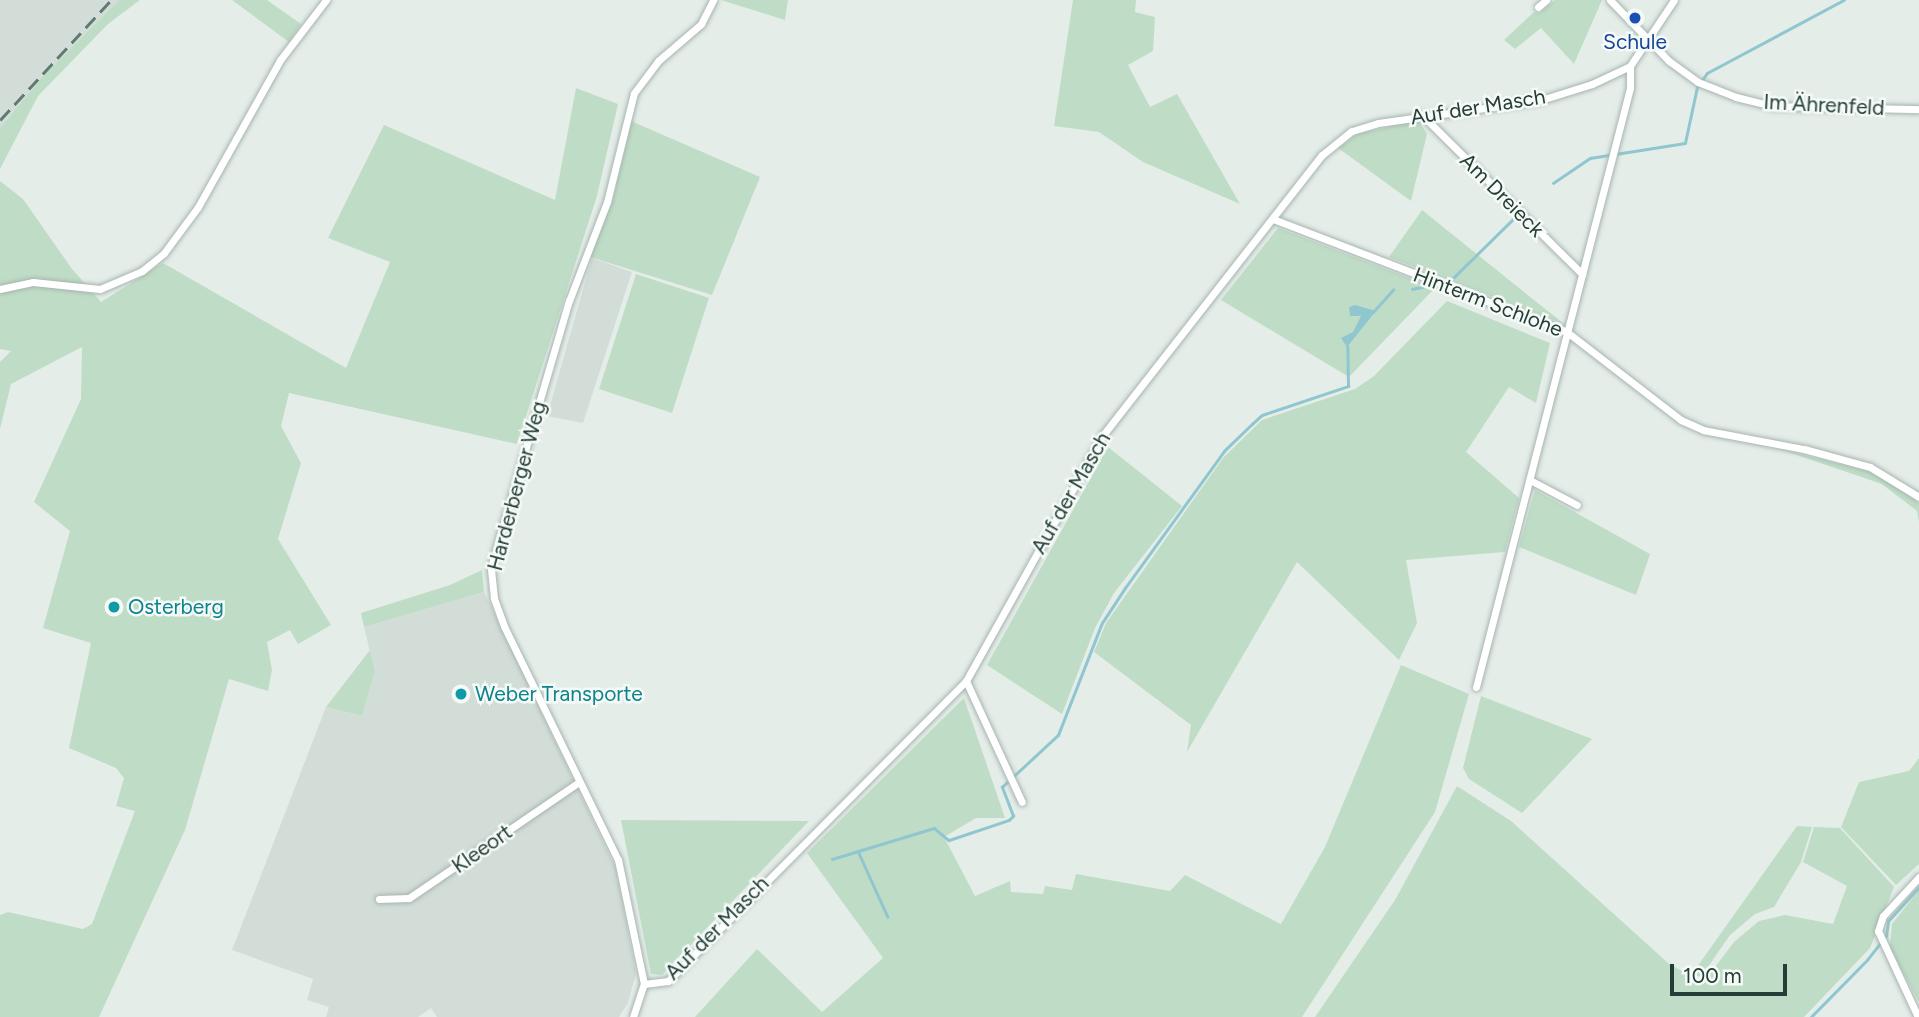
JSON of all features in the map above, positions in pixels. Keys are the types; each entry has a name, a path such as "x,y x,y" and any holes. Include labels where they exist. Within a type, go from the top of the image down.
{"street":[{"path":"0,289 33,282 100,289 142,271 164,253 198,207 280,60 326,0"},
{"name":"Harderberger Weg","path":"644,984 637,931 618,860 504,626 494,598 491,567 572,291 607,202 634,93 658,61 701,24 713,0"},
{"path":"1538,7 1546,0"},
{"name":"Im Ährenfeld","path":"1610,0 1649,43 1702,83 1773,106 1919,109"},
{"path":"1476,687 1630,88 1630,66 1649,43 1674,0"},
{"name":"Auf der Masch","path":"644,984 668,981 966,681 1097,444 1322,155 1352,131 1422,116 1541,100 1630,66"},
{"name":"Am Dreieck","path":"1422,116 1582,274"},
{"name":"Hinterm Schlohe","path":"1273,219 1567,332 1681,420 1714,433 1804,449 1870,467 1919,497"},
{"path":"1530,480 1577,505"},
{"path":"966,681 1022,802"},
{"name":"Kleeort","path":"379,899 409,898 579,782"},
{"path":"1918,1017 1881,942 1883,916 1919,877"},
{"path":"633,1017 644,984"}],"shaded area":[{"path":"0,0 119,0 43,76 0,128"},
{"path":"592,258 632,272 583,423 547,416"},
{"path":"484,592 616,869 636,973 628,1003 619,1017 437,1017 431,1008 418,1017 326,1017 329,1007 307,1000 313,979 232,950 326,707 362,716 375,672 364,627"}],"green space":[{"path":"119,0 140,0 108,24 38,96 0,169 0,128 43,76"},
{"path":"232,0 267,0 301,24 289,42"},
{"path":"721,0 788,0 785,20"},
{"path":"1073,0 1136,0 1135,12 1155,17 1153,51 1128,65 1150,107 1177,94 1240,204 1143,162 1099,132 1054,126"},
{"path":"1555,0 1602,0 1574,64 1541,28 1515,49 1504,40 1534,12 1540,13"},
{"path":"576,88 618,104 597,196 517,444 289,393 281,426 301,463 278,539 331,625 298,644 290,630 267,642 272,670 268,691 229,679 185,830 99,1017 0,1017 0,915 8,912 83,929 92,924 135,811 116,806 124,778 116,768 69,748 91,643 43,628 70,531 34,502 81,399 82,347 11,384 0,429 0,362 11,351 0,349 0,181 23,199 72,269 101,302 163,263 346,368 390,262 328,238 384,125 555,200"},
{"path":"1418,120 1427,134 1411,201 1338,148 1358,134"},
{"path":"631,121 760,177 712,295 590,257 613,200"},
{"path":"1422,210 1478,255 1564,324 1389,257"},
{"path":"1278,228 1435,288 1349,377 1221,300"},
{"path":"636,274 709,298 672,413 599,389"},
{"path":"1447,301 1550,343 1536,403 1509,387 1466,452 1519,498 1505,552 1406,560 1417,623 1399,660 1297,562 1187,752 1191,725 1094,652 1106,623 1223,458 1262,420 1355,389 1374,376"},
{"path":"1108,447 1182,506 1114,593 1095,628 1062,714 987,665"},
{"path":"1779,449 1868,471 1890,482 1919,503 1919,522 1917,511 1882,484"},
{"path":"1535,490 1650,554 1636,595 1519,547"},
{"path":"482,570 484,592 364,627 361,613 450,585"},
{"path":"370,650 375,672 362,716 326,707"},
{"path":"1401,665 1469,694 1435,812 1302,1017 695,1017 757,949 822,1012 883,958 807,853 964,698 1005,818 976,818 944,837 975,896 1010,881 1011,892 1043,894 1045,886 1072,890 1076,874 1170,891 1185,875 1281,924 1325,847"},
{"path":"1481,696 1592,739 1522,813 1469,779 1463,768"},
{"path":"1919,758 1919,864 1896,885 1841,827 1859,782 1909,771"},
{"path":"1457,786 1511,821 1668,963 1703,983 1734,942 1759,921 1785,915 1833,924 1847,886 1803,862 1814,827 1840,828 1894,887 1870,948 1804,1017 1315,1017 1395,900"},
{"path":"621,820 809,821 662,975 651,974"},
{"path":"1797,826 1812,827 1801,862 1774,907 1755,914 1730,935 1701,977 1692,974"},
{"path":"1919,890 1919,1002 1890,948 1892,924"}],"water":[{"path":"1355,305 1376,311 1347,347 1341,338 1353,332 1361,316 1350,316 1349,307"}],"waterway":[{"path":"1553,183 1590,158 1685,143 1697,87 1707,73 1844,0"},
{"path":"1451,280 1513,219"},
{"path":"1412,289 1426,286"},
{"path":"1373,312 1393,290"},
{"path":"832,859 934,828 949,840 1009,820 1013,816 1002,787 1058,735 1102,623 1125,588 1224,451 1252,424 1262,415 1348,386 1347,347"},
{"path":"858,851 888,917"},
{"path":"1811,1017 1867,960 1886,936 1888,921 1919,887"}],"railway":[{"path":"0,120 111,0"}],"place":[{"name":"Schule","path":"1635,18"},
{"name":"Osterberg","path":"114,607"},
{"name":"Weber Transporte","path":"461,694"}]}
